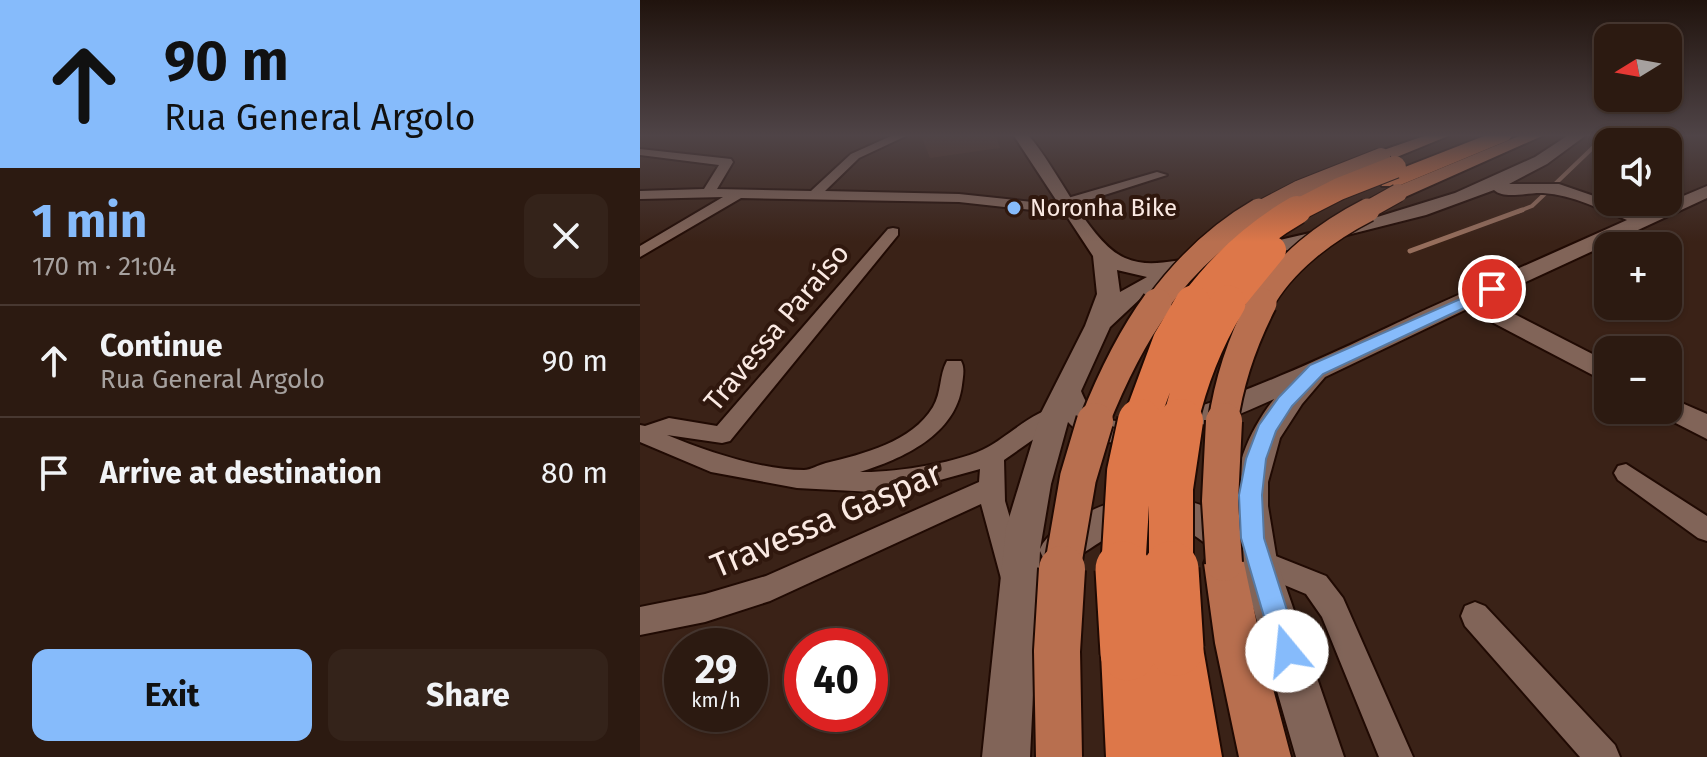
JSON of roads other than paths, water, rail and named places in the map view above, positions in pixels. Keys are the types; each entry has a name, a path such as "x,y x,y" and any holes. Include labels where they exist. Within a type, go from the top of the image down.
{"highway":[{"path":"1137,757 1167,560 1169,489 1184,397 1198,355 1232,295 1276,246 1337,205 1399,171"},
{"path":"1391,175 1401,171"},
{"path":"1152,650 1191,757"}],"main road":[{"path":"1265,757 1238,643 1224,563 1218,467 1227,386 1237,354 1260,304 1291,263 1329,231 1366,208 1396,171"},
{"path":"1059,757 1060,588 1067,538 1089,438 1107,386 1128,343 1150,307 1173,280 1228,230 1278,199 1404,171"}],"street":[{"path":"708,193 721,171"},
{"path":"813,196 839,171"},
{"path":"1048,171 1104,256 1128,269 1175,271"},
{"path":"1458,198 1523,171"},
{"path":"640,195 708,193 959,198 1068,206 1161,175"},
{"path":"1098,326 1133,293 1175,271 1458,198 1509,188 1551,186 1644,220"},
{"path":"1061,401 1091,426 1113,432 1138,432 1197,417 1317,370 1707,191"},
{"path":"640,252 737,194"},
{"name":"Travessa Paraíso","path":"642,434 669,426 722,435 893,232"},
{"path":"1006,757 1024,528 1034,484 1061,401 1098,326 1109,294 1104,256"},
{"path":"1469,300 1594,367"},
{"path":"797,479 883,456 914,439 938,420 948,404 955,387 954,365"},
{"path":"1317,370 1285,402 1273,420 1256,459 1251,495 1252,538 1258,561 1320,757"},
{"path":"642,434 711,463 797,479 873,482 911,479 993,456 1061,401"},
{"path":"1682,415 1707,428"},
{"path":"993,456 991,488 994,513 1017,589"},
{"path":"1626,473 1707,530"},
{"name":"Travessa Gaspar","path":"640,621 705,608 770,588 991,488"},
{"path":"1017,589 1052,555 1085,529 1108,517 1135,510 1162,509 1192,515 1216,528 1258,561 1316,585 1333,608 1349,640 1396,757"},
{"path":"1475,616 1603,757"}],"waterway":[{"path":"1556,183 1568,171"},
{"path":"1522,210 1532,206 1550,189"},
{"path":"1410,251 1522,210"},
{"path":"1517,212 1522,210"}],"place":[{"name":"Noronha Bike","path":"1014,208"}]}
